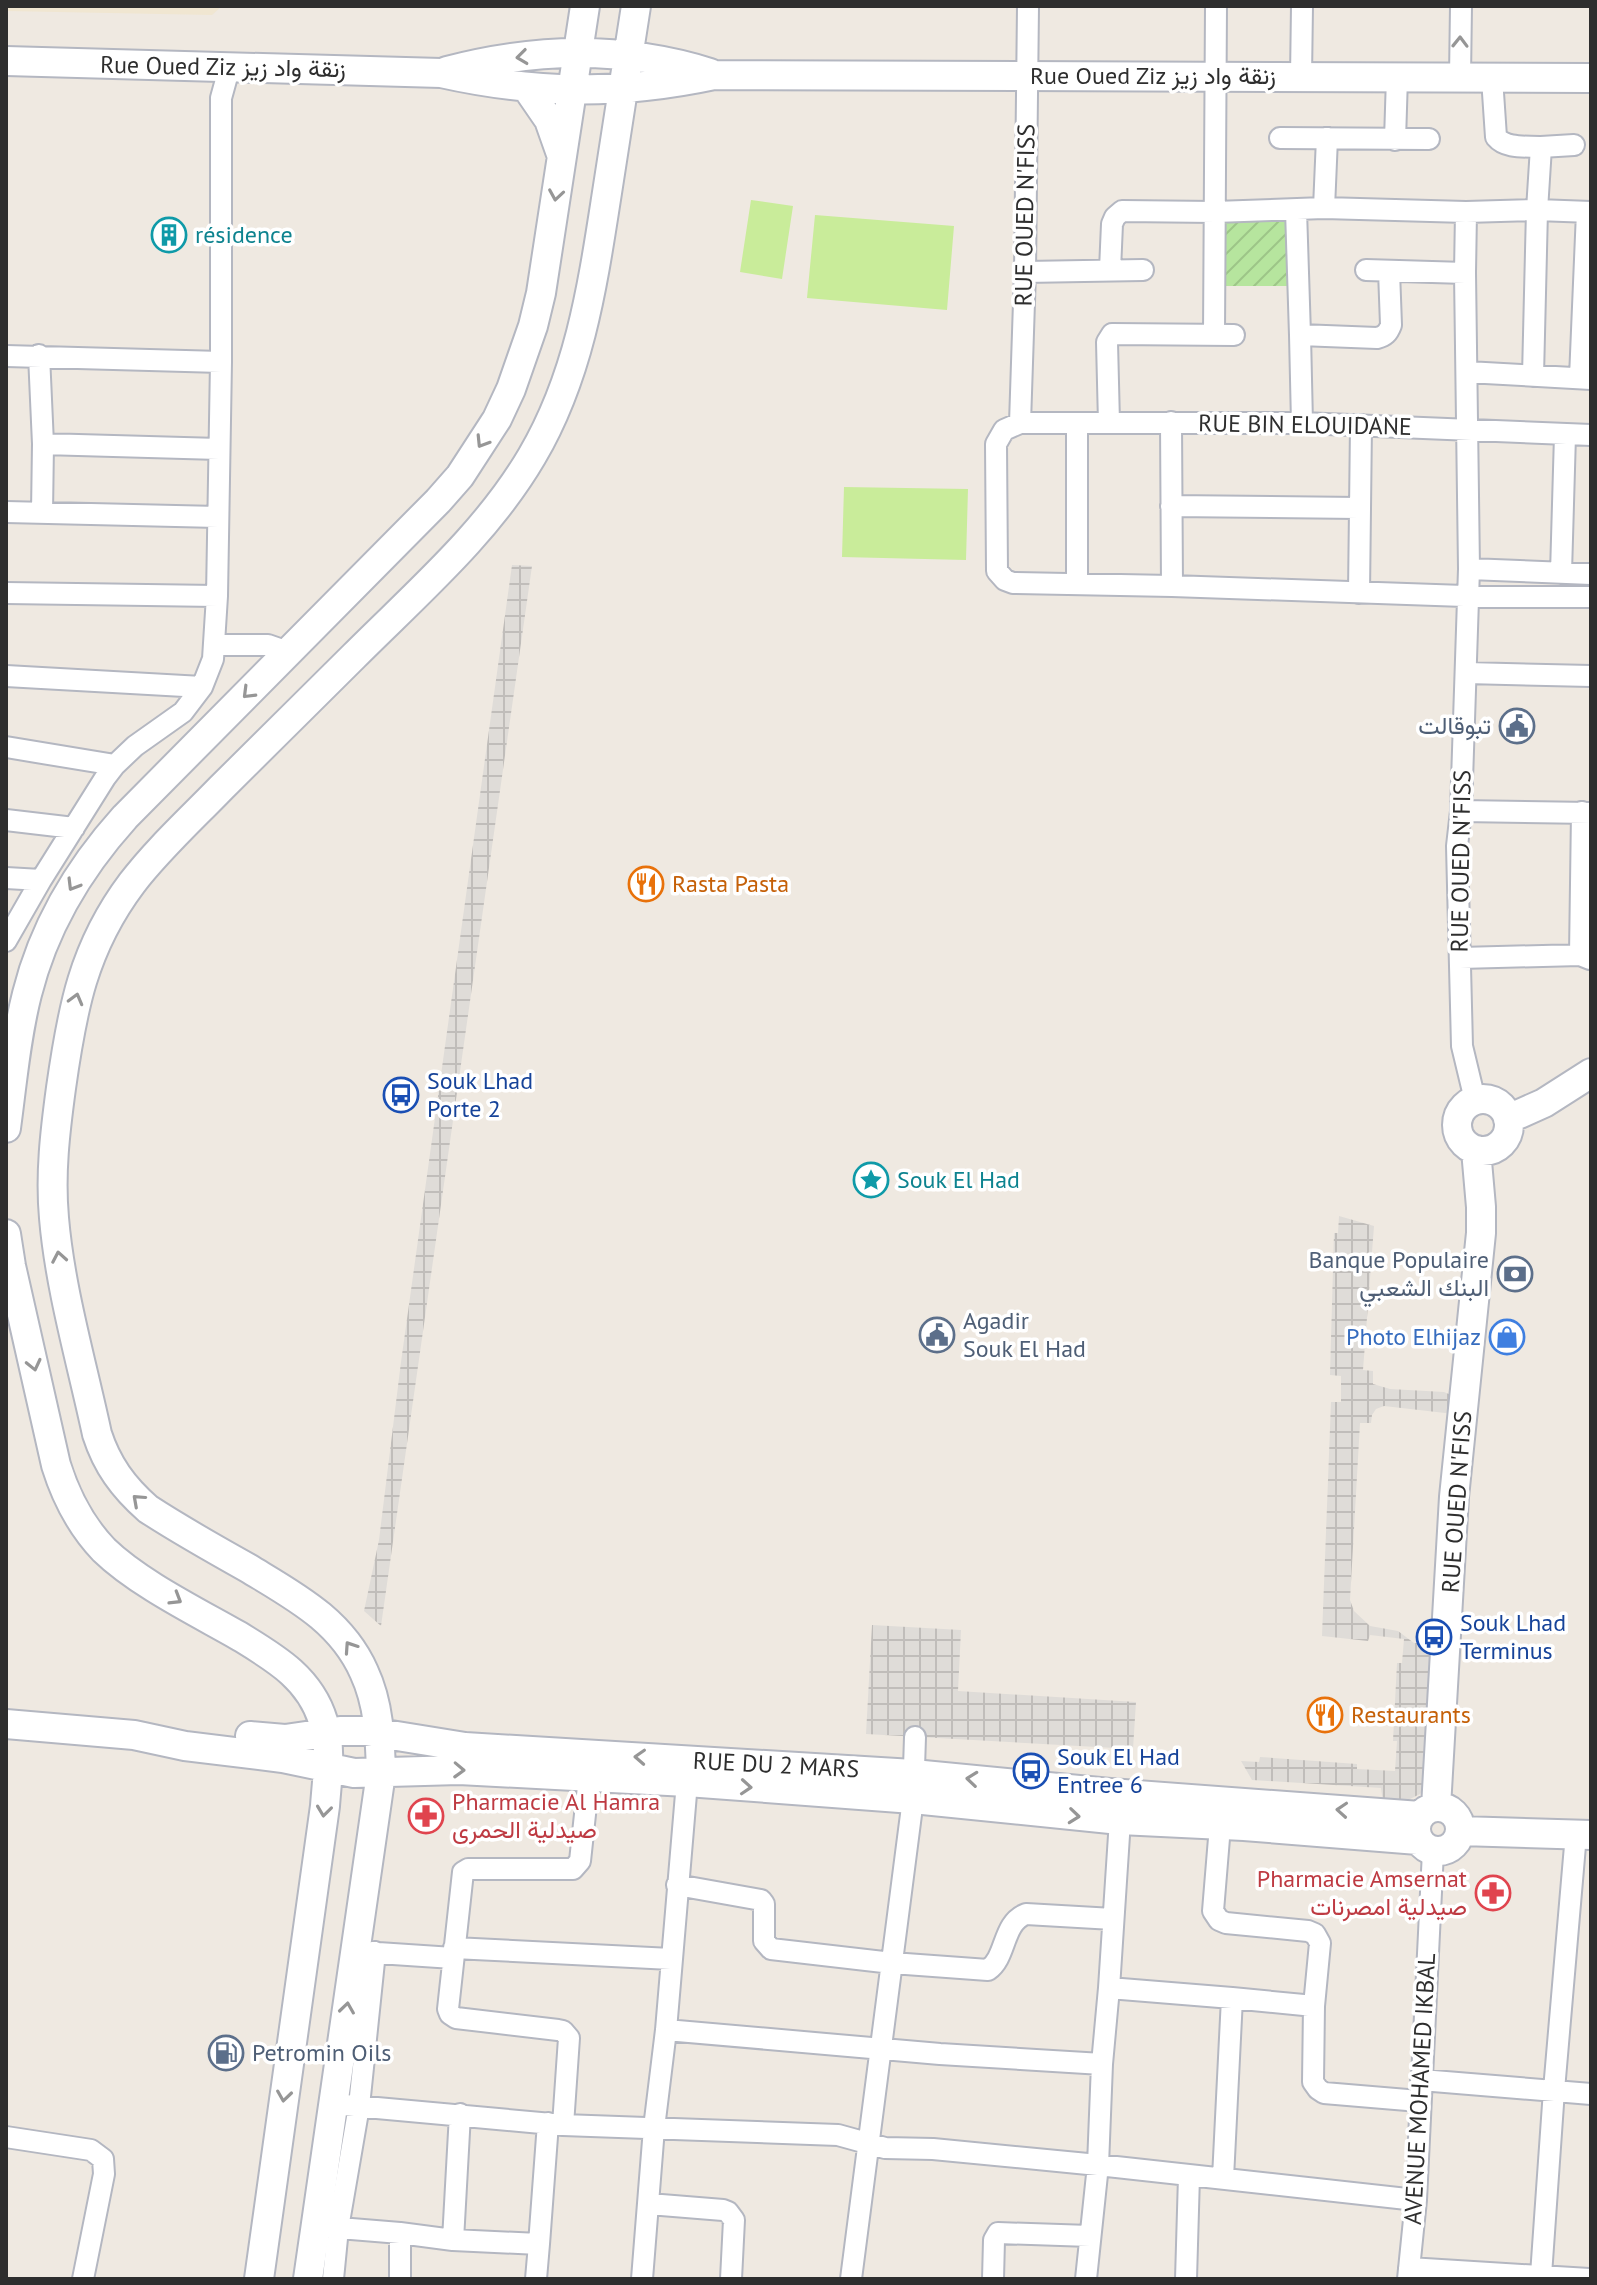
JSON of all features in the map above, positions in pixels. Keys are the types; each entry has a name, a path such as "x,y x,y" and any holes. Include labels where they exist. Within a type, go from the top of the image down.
{"street":[{"path":"6,1128 12,1039 46,938 88,862 125,817 438,501 460,476 497,419 515,379 541,293 585,6"},
{"path":"308,2279 327,2227 365,1952 381,1773 380,1732 373,1695 357,1657 335,1628 296,1597 148,1509 118,1479 102,1449 62,1272 54,1218 54,1150 70,1027 75,1001 92,951 117,904 140,872 468,542 498,507 530,459 566,384 584,326 636,6"},
{"name":"RUE OUED N'FISS","path":"1020,423 1028,6"},
{"path":"1109,423 1109,335 1224,335 1215,212 1216,6"},
{"path":"1301,77 1302,6"},
{"path":"1460,77 1461,6"},
{"name":"Rue Oued Ziz زنقة واد زيز","path":"441,73 505,59 578,53 628,56 714,75"},
{"name":"Rue Oued Ziz زنقة واد زيز","path":"6,61 441,73 498,85 572,91 623,90 714,75 1591,78"},
{"path":"6,941 115,765 135,746 183,712 209,674 215,645 217,596 221,98 229,69"},
{"path":"1395,140 1397,77"},
{"path":"1492,78 1496,137 1504,144 1541,147 1574,145"},
{"path":"527,88 549,120 561,158"},
{"path":"1280,138 1429,139"},
{"path":"1324,208 1327,138"},
{"path":"1533,376 1541,147"},
{"path":"1110,270 1112,224 1122,211 1324,208 1589,212 1586,379 1467,372"},
{"path":"1296,210 1302,423"},
{"name":"RUE OUED N'FISS","path":"1466,212 1469,569 1461,811 1457,846 1462,1046 1475,1100"},
{"path":"1025,272 1143,270"},
{"path":"1366,270 1465,273"},
{"path":"1300,335 1383,337 1391,325 1389,271"},
{"path":"39,355 42,513"},
{"path":"6,356 221,362"},
{"path":"1171,422 1172,586"},
{"path":"1020,423 1004,430 996,444 997,571 1013,583 1591,597"},
{"name":"RUE BIN ELOUIDANE","path":"1020,423 1302,423 1591,435"},
{"path":"1077,423 1077,584"},
{"path":"1359,593 1361,425"},
{"path":"1561,573 1565,435"},
{"path":"43,444 219,449"},
{"path":"1171,506 1359,508"},
{"path":"6,512 218,517"},
{"path":"1469,569 1591,574"},
{"path":"6,593 217,596"},
{"path":"215,645 268,645 288,652"},
{"path":"1466,673 1591,676"},
{"path":"6,676 202,687"},
{"path":"6,747 115,765"},
{"path":"1460,958 1586,958 1586,812 1461,811"},
{"path":"6,820 74,828"},
{"path":"6,878 41,880"},
{"path":"1508,1119 1544,1103 1591,1073"},
{"path":"1485,1098 1504,1109 1508,1119 1504,1140 1495,1148 1476,1150 1462,1141 1457,1124 1465,1105 1485,1098"},
{"name":"RUE OUED N'FISS","path":"1427,1828 1454,1497 1481,1233 1476,1150"},
{"path":"6,1234 56,1465 83,1524 104,1550 135,1575 292,1670 318,1706 327,1733 328,1769 310,1917 259,2279"},
{"name":"RUE DU 2 MARS","path":"6,1724 134,1735 185,1746 283,1758 354,1773 446,1770 687,1782 1110,1793 1427,1828"},
{"name":"RUE DU 2 MARS","path":"134,1735 190,1731 285,1739 353,1731 380,1732 465,1747 913,1786 1120,1820 1220,1826 1427,1828"},
{"path":"851,2279 913,1786 915,1737"},
{"path":"536,2279 569,2038 558,2030 453,2017 448,2009 462,1875 465,1871 573,1869 578,1866 589,1777"},
{"path":"642,2279 687,1782"},
{"path":"1427,1828 1448,1810 1457,1819 1460,1831 1583,1835 1554,2090 1541,2275"},
{"path":"1086,2279 1098,2165 1102,2064 1120,1820"},
{"path":"1220,1826 1215,1916 1226,1923 1308,1931 1315,1934 1320,1943 1314,2006 1313,2082 1318,2089 1324,2093 1419,2101"},
{"name":"AVENUE MOHAMED IKBAL","path":"1409,2273 1416,2200 1421,2080 1427,1828"},
{"path":"677,1885 761,1900 764,1904 764,1941 771,1949 892,1963 988,1970 996,1964 1012,1926 1021,1915 1113,1919"},
{"path":"365,1952 671,1959"},
{"path":"1109,1988 1314,2006"},
{"path":"1223,2178 1232,1998"},
{"path":"666,2030 1102,2064"},
{"path":"1421,2080 1591,2094"},
{"path":"346,2105 555,2124 838,2135 885,2148 933,2149 1098,2165 1416,2200"},
{"path":"453,2240 460,2114"},
{"path":"6,2137 91,2150 103,2159 104,2174 83,2279"},
{"path":"1186,2279 1189,2176"},
{"path":"649,2204 728,2212 734,2220 731,2279"},
{"path":"327,2227 453,2240 539,2244"},
{"path":"327,2227 333,2279"},
{"path":"400,2233 400,2279"},
{"path":"993,2279 994,2240 998,2233 1090,2236"},
{"path":"1409,2273 1589,2279"}],"shaded area":[{"path":"6,6 222,6 212,15 6,11"},
{"path":"512,565 532,566 381,1626 364,1611 379,1540"},
{"path":"1339,1216 1374,1226 1363,1370 1373,1371 1373,1384 1390,1389 1451,1395 1450,1412 1384,1406 1376,1409 1371,1423 1360,1423 1350,1600 1354,1611 1370,1626 1398,1631 1414,1643 1419,1643 1420,1627 1440,1640 1426,1785 1420,1794 1402,1803 1383,1802 1381,1788 1252,1780 1241,1761 1259,1762 1260,1757 1357,1764 1357,1769 1395,1771 1397,1741 1393,1741 1397,1663 1402,1663 1404,1639 1370,1635 1368,1641 1322,1636 1331,1402 1341,1402 1341,1376 1330,1375 1334,1233 1338,1233"},
{"path":"872,1625 961,1630 958,1691 1136,1702 1133,1749 866,1734"}],"green space":[{"path":"751,200 793,206 782,279 740,272"},
{"path":"815,215 954,226 947,310 807,298"},
{"path":"1218,215 1289,216 1289,286 1218,286"},
{"path":"844,487 968,489 966,560 842,557"}],"place":[{"name":"résidence","path":"169,235"},
{"name":"تبوقالت","path":"1517,726"},
{"name":"Rasta Pasta","path":"646,884"},
{"name":"Souk Lhad Porte 2","path":"401,1095"},
{"name":"Souk El Had","path":"871,1180"},
{"name":"Banque Populaire البنك الشعبي","path":"1515,1274"},
{"name":"Agadir Souk El Had","path":"937,1335"},
{"name":"Photo Elhijaz","path":"1507,1337"},
{"name":"Souk Lhad Terminus","path":"1434,1637"},
{"name":"Restaurants","path":"1325,1715"},
{"name":"Souk El Had Entree 6","path":"1031,1771"},
{"name":"Pharmacie Al Hamra صيدلية الحمرى","path":"426,1816"},
{"name":"Pharmacie Amsernat صيدلية امصرنات","path":"1493,1893"},
{"name":"Petromin Oils","path":"226,2053"}]}
